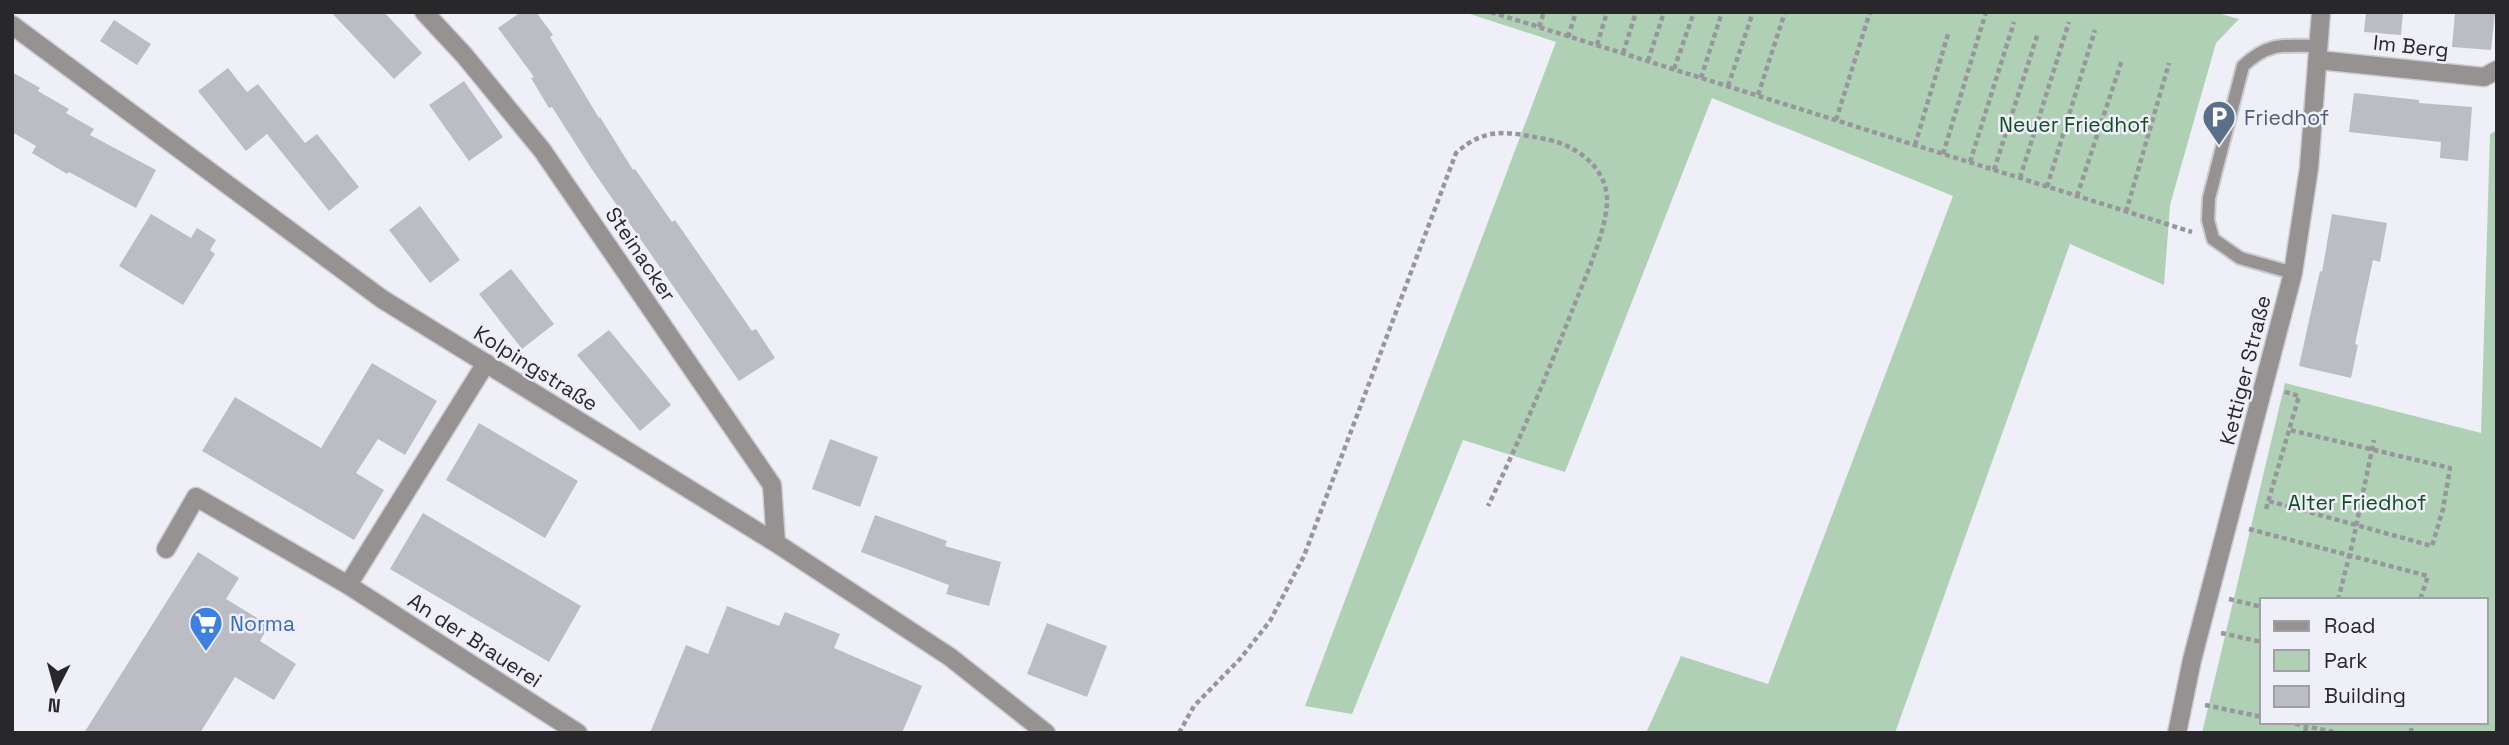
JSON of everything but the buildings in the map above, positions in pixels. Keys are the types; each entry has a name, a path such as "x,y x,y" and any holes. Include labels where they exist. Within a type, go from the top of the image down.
{"street":[{"name":"Steinacker","path":"424,12 464,55 542,150 772,485 776,543"},
{"name":"Kettiger Straße","path":"2177,733 2192,660 2293,273 2309,168 2321,12"},
{"name":"Kolpingstraße","path":"13,26 382,299 776,543 950,657 1046,733"},
{"name":"Im Berg","path":"2318,53 2484,77 2497,70"},
{"path":"348,585 486,363"},
{"name":"An der Brauerei","path":"166,549 196,497 348,585 578,733"}],"lane":[{"path":"2293,273 2240,258 2213,239 2208,220 2209,198 2243,66 2258,51 2281,46 2318,53"}],"path":[{"path":"1491,12 1511,15 1569,37 2213,239"},
{"path":"1539,27 1544,12"},
{"path":"1569,37 1576,12"},
{"path":"1597,45 1607,12"},
{"path":"1623,53 1636,12"},
{"path":"1648,61 1664,12"},
{"path":"1674,69 1694,12"},
{"path":"1701,78 1722,12"},
{"path":"1728,86 1753,12"},
{"path":"1758,96 1785,12"},
{"path":"1836,120 1870,12"},
{"path":"1943,154 1986,12"},
{"path":"1970,162 2014,22"},
{"path":"2020,178 2069,22"},
{"path":"2048,187 2095,30"},
{"path":"1915,145 1948,31"},
{"path":"1994,170 2038,33"},
{"path":"2077,196 2122,60"},
{"path":"2126,212 2169,62"},
{"path":"1179,733 1194,706 1240,659 1270,621 1304,556 1456,153 1471,140 1491,133 1512,133 1550,140 1584,155 1601,171 1607,193 1604,220 1590,266 1516,450 1488,506"},
{"path":"2264,385 2299,396 2266,509"},
{"path":"2269,501 2432,546 2443,509 2450,468 2290,429"},
{"path":"2339,598 2374,440"},
{"path":"2249,530 2428,576 2421,598"},
{"path":"2229,599 2260,607"},
{"path":"2221,633 2260,642"},
{"path":"2205,705 2260,717"},
{"path":"2305,733 2307,724 2338,733"}],"green space":[{"name":"Neuer Friedhof","path":"1464,12 2214,12 2239,19 2216,43 2170,205 2164,285 2070,244 1895,733 1646,733 1681,656 1768,684 1953,196 1712,98 1565,472 1463,440 1352,714 1305,706 1556,42"},
{"name":"Alter Friedhof","path":"2497,130 2497,733 2202,733 2285,383 2481,433 2490,134"}],"place":[{"name":"Friedhof","path":"2219,147"},
{"name":"Norma","path":"206,653"}]}
